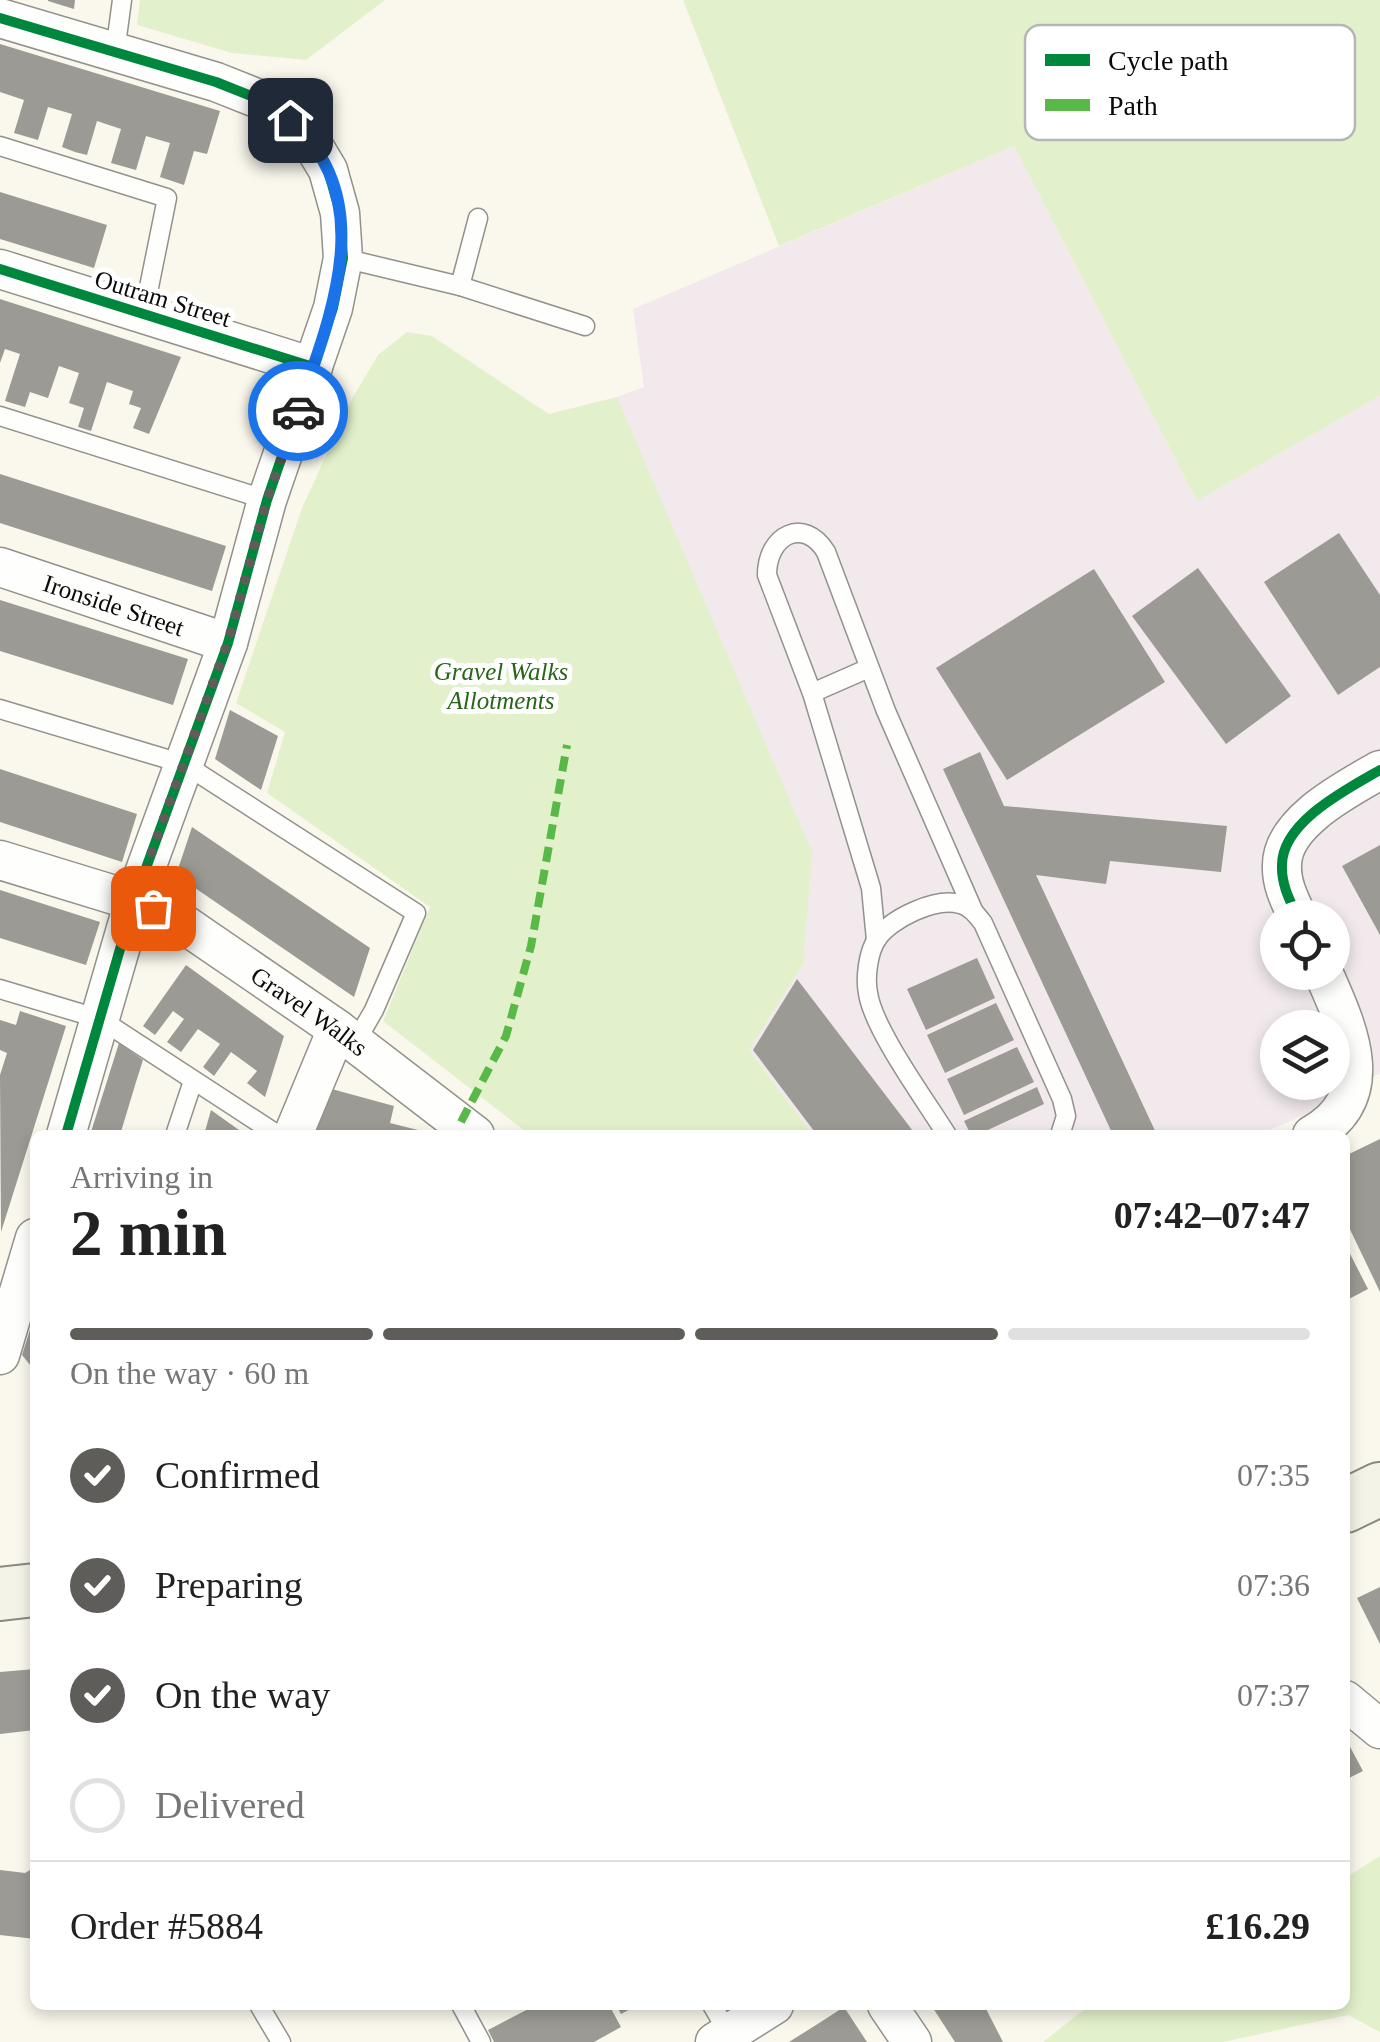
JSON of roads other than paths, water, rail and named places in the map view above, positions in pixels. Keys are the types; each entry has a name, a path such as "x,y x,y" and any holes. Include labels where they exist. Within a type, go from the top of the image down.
{"main road":[{"path":"1350,1504 1380,1489"},
{"path":"0,1594 30,1591"},
{"path":"0,1626 30,1623"}],"street":[{"path":"1,0 0,14 216,82 274,106 307,134 328,170 340,213 342,258 333,308 267,500 228,642 134,901 67,1130"},
{"name":"Outram Street","path":"0,269 313,367"},
{"name":"Ironside Street","path":"0,567 228,642"},
{"path":"1290,900 1281,861 1300,822 1380,770"},
{"name":"Gravel Walks","path":"0,860 172,916 346,1036 468,1130"},
{"path":"1322,1130 1349,1105 1360,1071 1354,1040 1331,990"},
{"path":"296,1130 346,1036"},
{"path":"0,1355 30,1255"},
{"path":"1350,1704 1380,1729"},
{"path":"719,2027 762,2010"},
{"path":"890,2010 912,2042"}],"lane":[{"path":"115,52 122,0"},
{"path":"0,146 166,198 144,312"},
{"path":"460,286 478,218"},
{"path":"342,258 460,286 585,326"},
{"path":"0,416 267,500"},
{"path":"944,1130 872,1013 867,989 876,940 871,888 812,693 767,575 767,558 774,544 786,535 804,534 818,539 973,910 983,923 1062,1099 1066,1116 1062,1130"},
{"path":"812,693 869,668"},
{"path":"0,708 184,764 416,913 374,1010 346,1036"},
{"path":"876,940 896,921 920,910 944,903 973,910"},
{"path":"0,988 100,1019 270,1130"},
{"path":"178,1130 193,1081"},
{"path":"262,2010 281,2042"},
{"path":"465,2010 481,2042"}],"park label":[{"name":"Gravel Walks Allotments","path":"501,686"}]}
